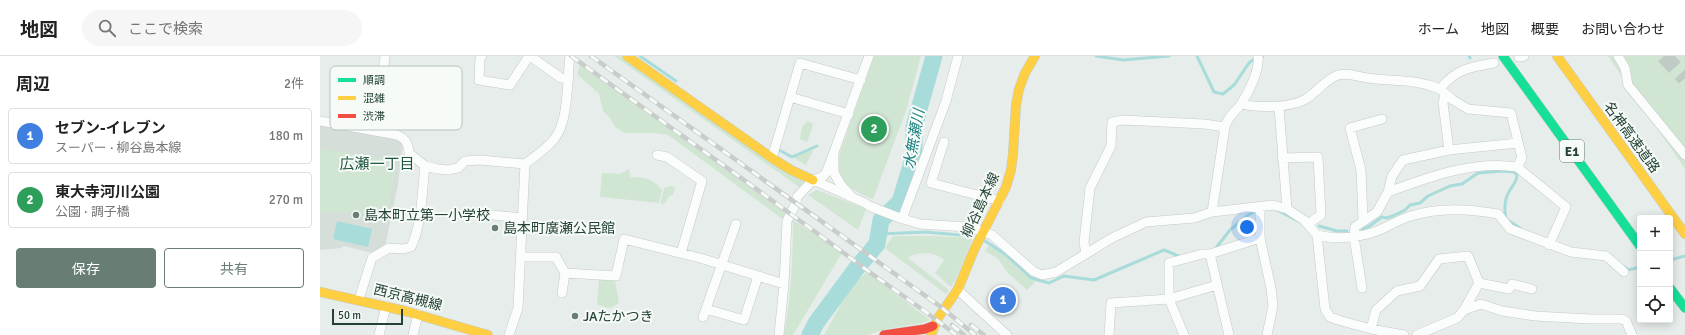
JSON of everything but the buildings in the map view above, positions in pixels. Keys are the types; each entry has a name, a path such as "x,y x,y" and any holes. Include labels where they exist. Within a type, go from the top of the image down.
{"main road":[{"path":"626,56 772,158 791,170 813,180"},
{"name":"柳谷島本線","path":"932,330 958,290 982,231 1000,201 1011,169 1016,97 1020,82 1028,65 1035,56"},
{"name":"E1","path":"1503,56 1637,242"},
{"name":"名神高速道路","path":"1557,56 1685,234"},
{"name":"西京高槻線","path":"320,292 359,299 418,314 488,335"},
{"path":"1673,292 1685,308"},
{"path":"884,335 925,329 932,330"}],"street":[{"path":"482,56 480,59 479,80 510,85 529,56 561,78 569,79"},
{"path":"509,335 518,308 525,164 556,137 562,123 569,79 570,56"},
{"path":"779,335 784,284 786,221 797,197 813,180 822,177 826,173 849,114 868,56"},
{"path":"901,219 946,101 958,56"},
{"path":"1212,212 1225,127 1228,118 1241,104 1256,74 1258,56"},
{"path":"1618,56 1625,68 1628,85 1685,155"},
{"path":"384,66 385,57"},
{"path":"772,158 800,62 861,80"},
{"path":"1449,150 1442,91 1446,81 1469,67 1494,63"},
{"path":"1241,104 1249,106 1279,107 1305,100 1338,75 1355,74 1366,78 1425,83 1442,91 1468,109 1511,113 1522,158 1518,167"},
{"path":"790,97 849,114"},
{"path":"1279,107 1287,209"},
{"path":"1086,254 1084,242 1090,188 1111,146 1112,122 1123,120 1204,124 1225,127"},
{"path":"1363,220 1361,170 1350,128 1382,120"},
{"path":"320,121 330,123"},
{"path":"369,130 397,135 404,138 408,145 409,153 425,166 448,170 458,168 465,161 480,160 525,164"},
{"path":"944,142 931,183 1000,201"},
{"path":"1362,288 1354,237 1355,227 1363,220 1377,212 1388,192 1392,176 1403,160 1449,150 1518,142"},
{"path":"834,152 834,173 841,185 854,198"},
{"path":"657,155 667,157 702,181 681,253"},
{"path":"1282,158 1318,157 1321,215 1308,224"},
{"path":"1388,192 1437,174 1501,164 1518,167 1566,207 1549,245"},
{"path":"359,299 372,258 389,248 403,249 411,247 414,241 417,230 425,166"},
{"path":"813,180 901,219 920,224 967,227 992,235 1032,271 1042,275 1056,272 1112,238 1146,222 1194,218 1212,212 1273,205 1287,209 1304,220 1317,235 1325,309 1330,317 1371,329 1404,335"},
{"path":"482,204 482,214"},
{"path":"1260,207 1260,238 1272,294 1273,306 1267,335"},
{"path":"1317,235 1327,237 1354,237 1372,233 1410,216 1441,210 1470,209 1498,214 1510,229 1549,245 1571,252 1606,256 1624,272"},
{"path":"456,214 482,214 522,218"},
{"path":"736,224 704,313 744,320 758,276"},
{"path":"1184,335 1169,299 1169,263 1202,254 1210,254 1260,238"},
{"path":"565,273 616,276 624,239 681,253 784,284"},
{"path":"1210,254 1229,335"},
{"path":"1371,329 1376,310 1397,291 1420,286 1439,259 1468,256 1479,283"},
{"path":"521,257 556,257 565,273 562,293"},
{"path":"1479,283 1509,289 1512,284 1532,289"},
{"path":"1417,335 1457,318 1464,310 1479,283"},
{"path":"1109,335 1111,303 1169,299 1217,285"},
{"path":"958,290 1007,335"},
{"path":"1464,310 1481,304 1502,311 1535,316 1622,319 1626,321 1632,335"},
{"path":"379,335 386,306"},
{"path":"413,335 418,314"}],"shaded area":[{"name":"島本町立第一小学校","path":"320,125 330,127 330,130 350,130 397,138 403,141 398,184 385,247 373,253 344,246 341,248 320,250"}],"green space":[{"path":"614,56 620,56 771,161 806,183 802,189"},
{"path":"874,56 921,56 906,111 873,199 853,190 848,186 841,176 837,161"},
{"path":"1608,56 1685,56 1685,169"},
{"path":"580,64 787,214 784,220 668,135 655,133 625,133 615,127 610,118 603,111 599,94 577,74"},
{"path":"807,121 813,125 807,142 800,139 802,127"},
{"path":"320,149 384,159 384,165 396,167 386,219 354,212 320,213"},
{"path":"810,150 813,151 806,165 794,158"},
{"path":"629,169 630,177 651,180 662,190 659,203 600,197 602,173 620,174"},
{"path":"671,186 675,188 673,195 669,196 662,205 661,202 664,188"},
{"path":"817,190 866,209 858,230 808,195"},
{"path":"793,220 842,253 793,335 784,335 791,278"},
{"path":"893,236 973,238 956,279 951,287 935,273 944,260 941,257 922,253 912,255 908,258 949,290 946,294 885,248"},
{"path":"989,245 1005,255 1016,267 1035,282 1027,290 1009,274 997,258 985,251"},
{"path":"867,272 930,320 922,323 886,329 868,335 824,335 852,285"},
{"path":"599,279 615,280 619,303 610,308 597,305"}],"water":[{"path":"337,221 372,229 368,247 333,239"}],"waterway":[{"path":"640,56 676,81"},
{"name":"水無瀬川","path":"810,335 816,323 856,269 877,244 881,220 900,202 914,156 914,127 934,56"},
{"name":"水無瀬川","path":"931,68 937,56"},
{"path":"1096,56 1123,60 1169,56"},
{"path":"1197,56 1214,92 1223,94 1234,85 1249,63 1254,59 1263,56"},
{"path":"779,150 792,157 817,146"},
{"path":"1362,229 1368,227 1382,217 1387,218 1405,210 1410,205 1420,203 1428,196 1450,186 1462,184 1478,173 1502,171 1514,172 1517,175 1516,181 1508,193 1505,204 1505,212 1506,219 1520,228"},
{"path":"1277,210 1298,221"},
{"path":"1215,249 1230,230 1254,212"},
{"path":"1319,226 1337,231 1347,231"},
{"path":"879,234 925,232 971,236"},
{"path":"985,241 1005,254 1031,278 1049,283 1064,276 1094,280 1164,250 1181,257"},
{"path":"1673,259 1685,256"},
{"path":"1625,267 1628,270 1637,268"}],"tunnel":[{"path":"1664,56 1685,78"}],"railway":[{"path":"571,56 956,335"},
{"path":"591,56 941,307 975,335"},
{"path":"952,325 964,335"},
{"path":"971,325 984,335"}],"traffic: fast":[{"path":"1503,56 1637,242"},
{"path":"1673,292 1685,308"}],"traffic: slow":[{"path":"627,56 772,158 791,170 813,180"},
{"path":"931,335 938,318 958,289 974,250 1006,187 1011,170 1016,105 1019,89 1025,73 1035,56"},
{"path":"1557,56 1685,234"},
{"path":"320,292 405,311 488,335"}],"traffic: jam":[{"path":"884,335 925,329 933,326"}],"place":[{"name":"東大寺河川公園","path":"874,129"},
{"name":"島本町立第一小学校","path":"356,215"},
{"name":"島本町廣瀬公民館","path":"495,228"},
{"name":"セブン-イレブン","path":"1003,300"},
{"name":"JAたかつき","path":"575,316"}],"district":[{"name":"広瀬一丁目","path":"377,164"}]}
